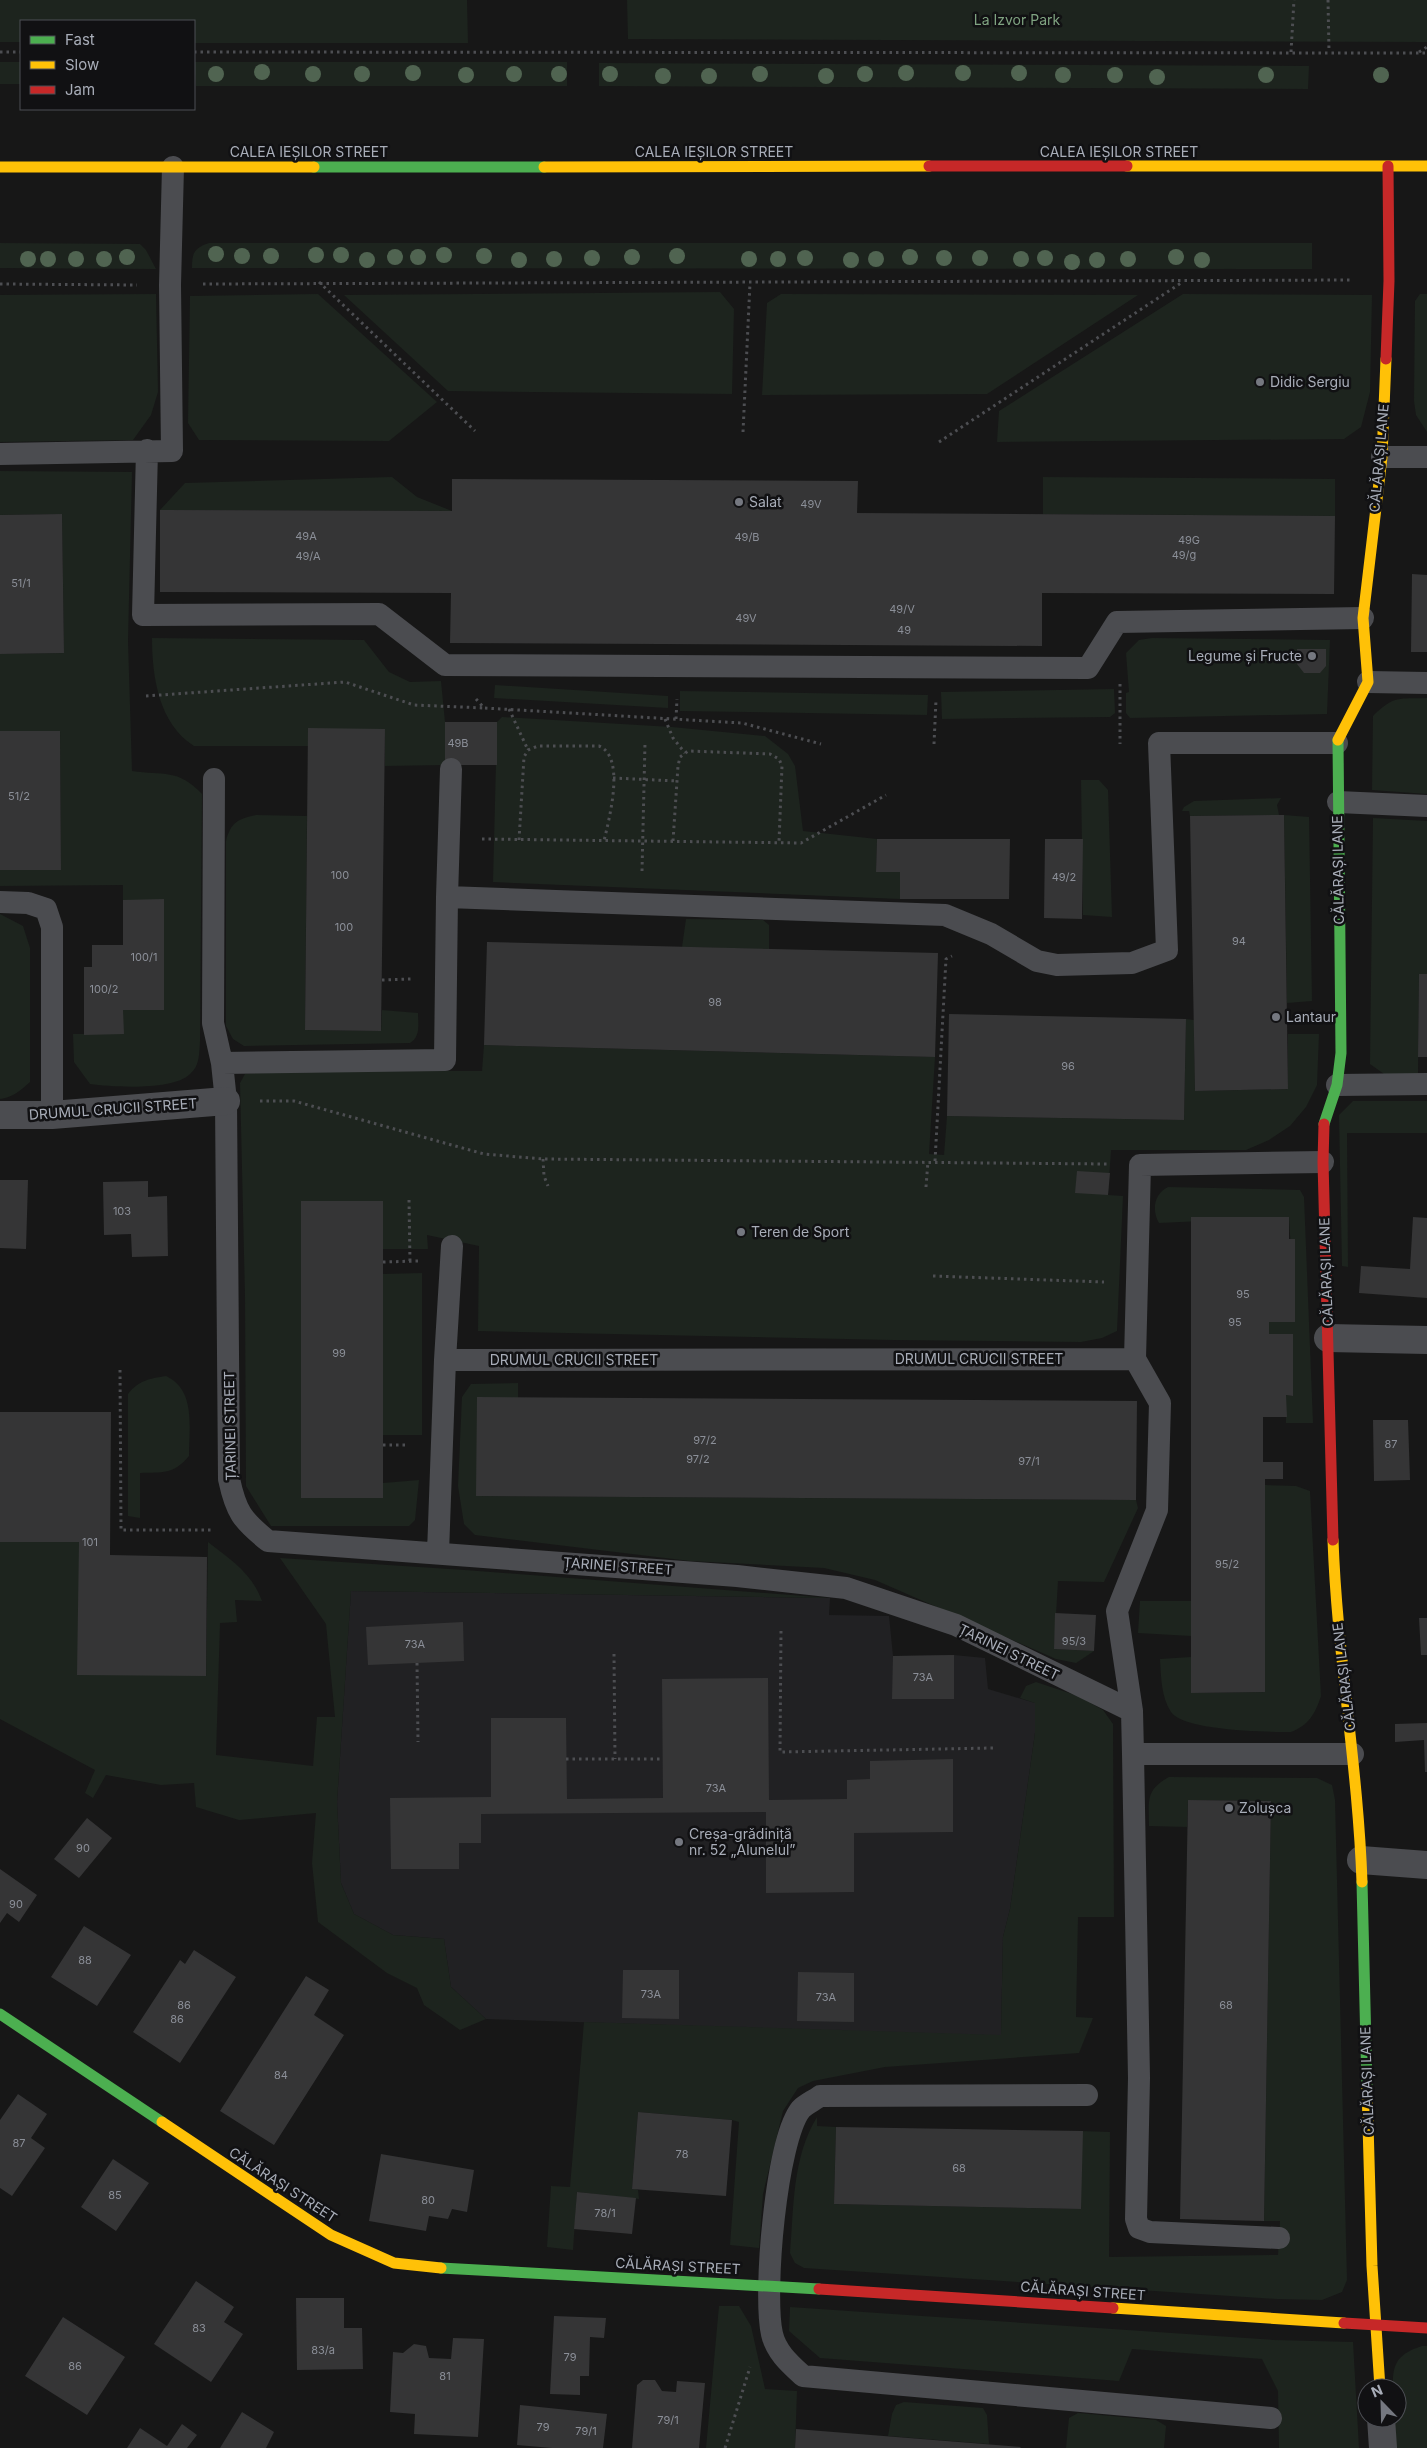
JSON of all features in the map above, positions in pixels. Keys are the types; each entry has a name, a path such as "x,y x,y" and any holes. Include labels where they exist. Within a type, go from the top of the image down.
{"street":[{"name":"CĂLĂRAȘI LANE","path":"1379,2378 1372,2266 1361,1860 1353,1754 1335,1599 1323,1162 1324,1122 1337,1085 1340,1053 1337,743 1368,682 1363,618 1382,457 1389,281 1388,166"},
{"name":"CALEA IEȘILOR STREET","path":"0,167 1427,166"},
{"name":"DRUMUL CRUCII STREET","path":"0,1115 52,1115 226,1102"},
{"path":"1328,1338 1427,1340"},
{"path":"1361,1860 1427,1865"},
{"name":"CĂLĂRAȘI STREET","path":"0,2014 331,2235 358,2249 394,2263 427,2267 769,2286 1427,2328"},
{"path":"1382,2428 1383,2448"}],"lane":[{"path":"0,454 172,451 170,285 173,167"},
{"path":"147,450 142,615 379,614 445,665 1088,668 1117,622 1363,618"},
{"path":"1382,457 1427,458"},
{"path":"1368,682 1427,682"},
{"path":"448,898 945,915 991,934 1037,961 1057,965 1132,963 1167,950 1159,743 1337,743"},
{"path":"222,1063 445,1060 451,769"},
{"name":"ȚARINEI STREET","path":"214,779 213,1023 222,1063 226,1102 229,1479 234,1505 248,1525 268,1541 748,1577 846,1588 956,1626 1132,1711"},
{"path":"1338,802 1427,806"},
{"path":"0,902 28,903 46,908 52,927 52,1115"},
{"path":"1337,1085 1427,1084"},
{"path":"1279,2238 1150,2232 1139,2228 1136,2219 1139,2078 1132,1711 1118,1611 1157,1510 1160,1403 1135,1359 1140,1165 1323,1162"},
{"path":"438,1553 445,1360 452,1246"},
{"name":"DRUMUL CRUCII STREET","path":"445,1360 1135,1359"},
{"path":"1133,1754 1353,1754"},
{"path":"1087,2095 820,2096 802,2108 791,2128 778,2189 771,2242 769,2286 772,2335 784,2358 803,2376 1271,2418"}],"path":[{"path":"1291,52 1294,0"},
{"path":"1328,0 1329,52"},
{"path":"1419,53 1427,47"},
{"path":"0,52 20,52"},
{"path":"195,52 1427,53"},
{"path":"0,284 1181,282 1324,279 1389,281"},
{"path":"319,282 475,431"},
{"path":"939,442 1181,282"},
{"path":"743,432 750,283"},
{"path":"445,665 484,708"},
{"path":"934,744 937,667"},
{"path":"1120,680 1120,744"},
{"path":"146,696 345,682 414,705 742,723 821,744"},
{"path":"509,709 528,750"},
{"path":"666,719 673,738 686,753"},
{"path":"641,904 645,744"},
{"path":"520,840 524,757 528,750 538,746 599,746 604,748 614,768 610,817 604,841"},
{"path":"673,841 680,757 688,751 770,754 779,759 782,766 779,842"},
{"path":"614,778 677,781"},
{"path":"449,839 801,843 886,796"},
{"path":"935,1161 946,959 991,934"},
{"path":"226,1102 294,1101 484,1154 543,1159 935,1161 1140,1165"},
{"path":"543,1159 544,1176 548,1186"},
{"path":"926,1188 928,1161"},
{"path":"409,1200 410,1262"},
{"path":"933,1276 1137,1283"},
{"path":"120,1370 121,1530 214,1530"},
{"path":"781,1631 780,1752 993,1748"},
{"path":"614,1654 614,1759"},
{"path":"417,1663 418,1742"},
{"path":"566,1759 662,1759"},
{"path":"725,2448 750,2366 772,2335"}],"shaded area":[{"name":"Creșa-grădiniță nr. 52 „Alunelul”","path":"351,1591 830,1598 829,1615 889,1616 893,1656 954,1655 985,1658 988,1689 1035,1703 1035,1733 1010,1909 1003,1937 1001,2036 486,2019 451,1987 444,1939 393,1935 354,1914 341,1883 337,1802"}],"green space":[{"path":"0,0 467,0 468,43 195,43 195,20 20,20 20,42 0,42"},
{"name":"La Izvor Park","path":"627,0 1427,0 1427,42 628,39"},
{"path":"0,62 20,62 20,84 0,84"},
{"path":"195,62 567,62 567,86 196,86"},
{"path":"599,63 1309,66 1308,89 599,86"},
{"path":"0,243 140,244 146,250 156,269 0,268"},
{"path":"209,243 1312,243 1312,269 192,268 193,258 197,249"},
{"path":"720,292 734,309 732,394 448,391 344,295"},
{"path":"156,294 158,392 151,415 133,440 0,442 0,295"},
{"path":"318,294 437,402 389,441 199,440 188,423 190,296"},
{"path":"781,294 1138,295 987,394 762,395 767,303"},
{"path":"1183,294 1372,295 1370,392 1361,427 1344,439 997,442 999,411"},
{"path":"1420,294 1427,294 1427,432 1416,415 1414,401 1415,301"},
{"path":"0,471 132,472 128,641 132,771 177,777 185,780 202,794 199,1055 196,1067 190,1074 170,1083 142,1086 90,1084 74,1062 73,1034 123,1034 123,1010 164,1010 164,900 123,900 123,885 0,886 0,870 61,869 60,731 0,731 0,654 64,653 62,514 0,515"},
{"path":"392,477 417,497 452,511 160,510 185,483"},
{"path":"1043,477 1335,479 1335,516 1043,514"},
{"path":"152,638 364,640 389,672 410,682 441,681 445,722 445,765 385,766 385,729 308,746 194,746 182,737 165,712 156,684"},
{"path":"1152,638 1330,640 1327,714 1130,718 1126,713 1126,693 1129,692 1126,653 1139,640"},
{"path":"495,685 668,696 668,708 494,698"},
{"path":"1114,689 1115,713 1110,717 942,719 941,692"},
{"path":"680,691 928,695 927,715 680,711"},
{"path":"1427,698 1427,794 1372,790 1373,716 1392,701"},
{"path":"502,717 672,727 765,736 788,754 795,766 803,831 877,839 876,872 900,872 900,899 493,882 497,722"},
{"path":"1081,780 1099,780 1108,790 1112,917 1083,915"},
{"path":"1281,798 1277,805 1279,815 1190,816 1189,811 1182,811 1184,807 1194,801"},
{"path":"256,815 307,816 305,1030 381,1031 382,1010 418,1013 417,1034 410,1043 244,1046 233,1039 226,1026 226,841 230,829 236,822"},
{"path":"1284,815 1309,817 1312,1001 1287,1003"},
{"path":"1373,818 1427,821 1427,974 1419,974 1418,1075 1384,1074 1370,1064"},
{"path":"0,914 23,926 30,948 30,1082 20,1091 0,1099"},
{"path":"686,919 763,920 769,925 769,949 682,947"},
{"path":"1186,1019 1194,1020 1195,1091 1288,1089 1288,1034 1319,1034 1317,1085 1306,1107 1290,1126 1269,1140 1246,1150 1111,1150 1108,1195 1123,1196 1117,1331 1102,1338 1081,1342 478,1331 479,1246 427,1235 428,1249 383,1249 301,1498 382,1498 383,1483 419,1480 415,1520 409,1526 271,1526 246,1486 245,1296 240,1083 245,1074 276,1071 482,1071 484,1045 935,1057 929,1154 944,1155 947,1116 1184,1120"},
{"path":"1353,1101 1427,1101 1427,1133 1347,1133 1348,1267 1342,1266 1339,1115"},
{"path":"1168,1187 1300,1190 1304,1197 1313,1423 1286,1423 1286,1395 1292,1396 1293,1334 1269,1334 1269,1322 1295,1322 1289,1217 1159,1223 1155,1212 1157,1197"},
{"path":"422,1273 422,1435 383,1435 383,1274"},
{"path":"166,1376 176,1382 182,1390 189,1410 189,1456 178,1467 173,1469 161,1472 140,1473 140,1518 128,1516 128,1394 140,1383 149,1379"},
{"path":"518,1383 518,1398 477,1398 477,1496 1136,1500 1138,1508 1104,1582 1058,1581 1054,1649 1094,1651 1076,1663 1056,1659 875,1580 824,1568 690,1561 475,1535 464,1524 458,1486 462,1397 471,1384"},
{"path":"1265,1485 1296,1486 1310,1491 1321,1696 1307,1722 1291,1732 1227,1729 1192,1723 1179,1718 1171,1712 1165,1700 1160,1659 1191,1657 1192,1693 1265,1692"},
{"path":"0,1542 79,1542 206,1676 208,1542 233,1561 247,1575 253,1582 262,1601 235,1600 237,1622 220,1623 216,1755 313,1766 317,1717 335,1717 326,1624 280,1558 830,1598 351,1591 337,1802 341,1883 354,1914 393,1935 444,1939 451,1987 486,2019 460,2030 424,2005 417,1988 387,1973 318,1922 312,1863 316,1813 239,1820 196,1807 194,1783 161,1785 106,1775 93,1798 85,1793 95,1770 0,1719"},
{"path":"1140,1601 1191,1601 1191,1636 1138,1633"},
{"path":"1036,1682 1078,1696 1103,1710 1113,1724 1114,1917 1078,1917 1076,2017 1093,2018 1079,2053 885,2067 813,2081 798,2088 783,2111 763,2194 759,2248 730,2245 739,2122 638,2112 632,2188 638,2190 639,2199 577,2192 573,2250 547,2247 551,2186 570,2187 584,2022 1001,2035 1003,1937 1010,1909 1035,1733 1035,1703 1020,1698 1026,1686"},
{"path":"1169,1777 1317,1778 1332,1785 1335,1800 1347,2280 1342,2292 1322,2300 1277,2299 804,2268 795,2263 790,2253 796,2183 803,2149 817,2117 817,2126 836,2127 834,2204 1081,2209 1080,2131 1110,2132 1109,2257 1278,2255 1280,2221 1264,2221 1271,1801 1188,1800 1187,1827 1149,1826 1149,1803 1152,1792 1161,1782"},
{"path":"719,2306 739,2306 751,2326 765,2389 797,2391 795,2448 706,2448"},
{"path":"790,2307 1274,2340 1353,2342 1359,2448 1279,2448 1278,2391 1262,2359 1132,2349 1119,2381 820,2358 789,2331"},
{"path":"1427,2346 1427,2448 1396,2448 1395,2428 1407,2428 1407,2378 1393,2378 1395,2366 1402,2356 1414,2349"},
{"path":"904,2402 983,2408 987,2415 989,2444 888,2436 892,2414 896,2405"},
{"path":"1078,2413 1156,2420 1166,2426 1164,2448 1066,2448 1069,2418"}],"building":[{"path":"452,479 858,481 857,513 1335,516 1334,594 1042,593 1042,646 450,643 451,593 160,592 160,510 452,511"},
{"path":"62,514 64,653 0,654 0,515"},
{"path":"1412,574 1427,575 1427,652 1411,652"},
{"path":"1297,649 1326,649 1326,666 1320,673 1304,673 1297,664"},
{"path":"445,722 497,722 497,765 445,765"},
{"path":"308,728 385,729 381,1031 305,1030"},
{"path":"0,731 60,731 61,870 0,870"},
{"path":"1284,815 1288,1089 1195,1091 1190,816"},
{"path":"877,839 1010,839 1009,899 900,899 900,872 876,872"},
{"path":"1045,839 1083,839 1082,919 1044,918"},
{"path":"164,899 164,1010 123,1010 124,1034 84,1035 84,967 92,967 92,945 123,945 123,900"},
{"path":"487,942 938,953 935,1057 484,1045"},
{"path":"1419,974 1427,974 1427,1057 1418,1057"},
{"path":"949,1014 1186,1019 1184,1120 947,1116"},
{"path":"1077,1171 1110,1173 1108,1195 1075,1193"},
{"path":"0,1180 28,1180 26,1249 0,1248"},
{"path":"148,1181 148,1197 167,1196 168,1256 132,1257 131,1234 104,1235 103,1182"},
{"path":"301,1201 383,1201 383,1498 301,1498"},
{"path":"1191,1217 1289,1217 1289,1239 1295,1239 1295,1322 1269,1322 1269,1334 1293,1334 1293,1396 1286,1395 1287,1417 1263,1417 1263,1462 1283,1462 1283,1479 1265,1479 1265,1692 1191,1693"},
{"path":"1413,1217 1427,1218 1427,1298 1359,1293 1361,1266 1410,1269"},
{"path":"477,1397 1137,1401 1136,1500 476,1496"},
{"path":"0,1412 111,1412 110,1555 207,1557 206,1676 77,1675 79,1542 0,1542"},
{"path":"1373,1420 1408,1420 1410,1480 1374,1481"},
{"path":"1055,1613 1096,1615 1094,1651 1054,1649"},
{"path":"1419,1618 1427,1618 1427,1655 1421,1655"},
{"path":"463,1622 464,1661 368,1665 366,1627"},
{"path":"954,1655 954,1699 892,1699 893,1656"},
{"path":"768,1678 769,1800 847,1799 847,1780 870,1779 870,1761 953,1759 953,1832 854,1833 854,1892 766,1893 766,1812 481,1814 481,1843 459,1843 459,1869 391,1869 390,1798 491,1797 491,1718 566,1718 567,1799 663,1798 662,1679"},
{"path":"1427,1723 1427,1772 1425,1772 1424,1740 1395,1742 1395,1724"},
{"path":"1188,1800 1271,1801 1264,2221 1180,2219"},
{"path":"87,1818 112,1838 79,1878 54,1859"},
{"path":"0,1869 37,1895 19,1922 7,1913 0,1923"},
{"path":"84,1926 131,1955 97,2006 51,1977"},
{"path":"194,1950 236,1977 180,2063 133,2032 180,1960 185,1964"},
{"path":"623,1970 679,1970 679,2019 622,2018"},
{"path":"798,1972 854,1973 854,2022 797,2021"},
{"path":"306,1976 329,1990 314,2015 344,2035 274,2145 220,2111"},
{"path":"18,2094 47,2114 31,2138 45,2148 12,2196 0,2188 0,2120"},
{"path":"638,2112 732,2120 726,2196 632,2189"},
{"path":"836,2127 1083,2131 1081,2209 834,2204"},
{"path":"381,2154 474,2170 467,2212 452,2209 448,2219 429,2216 426,2231 369,2221"},
{"path":"113,2159 149,2183 116,2231 81,2207"},
{"path":"577,2192 636,2198 632,2234 574,2229"},
{"path":"196,2281 234,2307 224,2322 243,2334 211,2382 154,2344"},
{"path":"296,2298 344,2298 344,2328 362,2328 363,2369 297,2370"},
{"path":"554,2316 606,2318 604,2338 590,2337 589,2376 580,2376 580,2395 550,2394"},
{"path":"63,2317 125,2357 87,2415 25,2376"},
{"path":"453,2338 484,2339 478,2437 414,2434 415,2414 390,2412 393,2352 403,2353 414,2344 426,2346 429,2358 451,2359"},
{"path":"643,2380 655,2380 662,2391 676,2392 677,2381 705,2383 699,2448 632,2448 637,2385"},
{"path":"520,2405 607,2414 603,2448 552,2448 517,2445"},
{"path":"242,2412 274,2432 266,2448 220,2448"},
{"path":"182,2424 197,2435 187,2448 127,2448 140,2428 167,2446"},
{"path":"796,2429 1021,2447 795,2448"}],"traffic: fast":[{"path":"314,167 544,167"},
{"path":"1324,1124 1337,1085 1341,1053 1338,740"},
{"path":"1362,1882 1367,2088"},
{"path":"0,2014 162,2122"},
{"path":"441,2268 819,2289"}],"traffic: slow":[{"path":"544,167 929,166"},
{"path":"1127,166 1427,166"},
{"path":"0,167 314,167"},
{"path":"1338,740 1368,682 1363,618 1382,457 1386,359"},
{"path":"1333,1540 1335,1583 1360,1839 1362,1882"},
{"path":"1367,2088 1372,2266 1379,2378"},
{"path":"162,2122 331,2235 394,2263 441,2268"},
{"path":"1113,2308 1344,2323"}],"traffic: jam":[{"path":"929,166 1127,166"},
{"path":"1386,359 1389,281 1388,166"},
{"path":"1324,1124 1323,1162 1333,1540"},
{"path":"819,2289 1113,2308"},
{"path":"1344,2323 1427,2328"}],"place":[{"name":"Didic Sergiu","path":"1260,382"},
{"name":"Salat","path":"739,502"},
{"name":"Legume și Fructe","path":"1312,656"},
{"name":"Lantaur","path":"1276,1017"},
{"name":"Teren de Sport","path":"741,1232"},
{"name":"Zolușca","path":"1229,1808"},
{"name":"Creșa-grădiniță nr. 52 „Alunelul”","path":"679,1842"}]}
